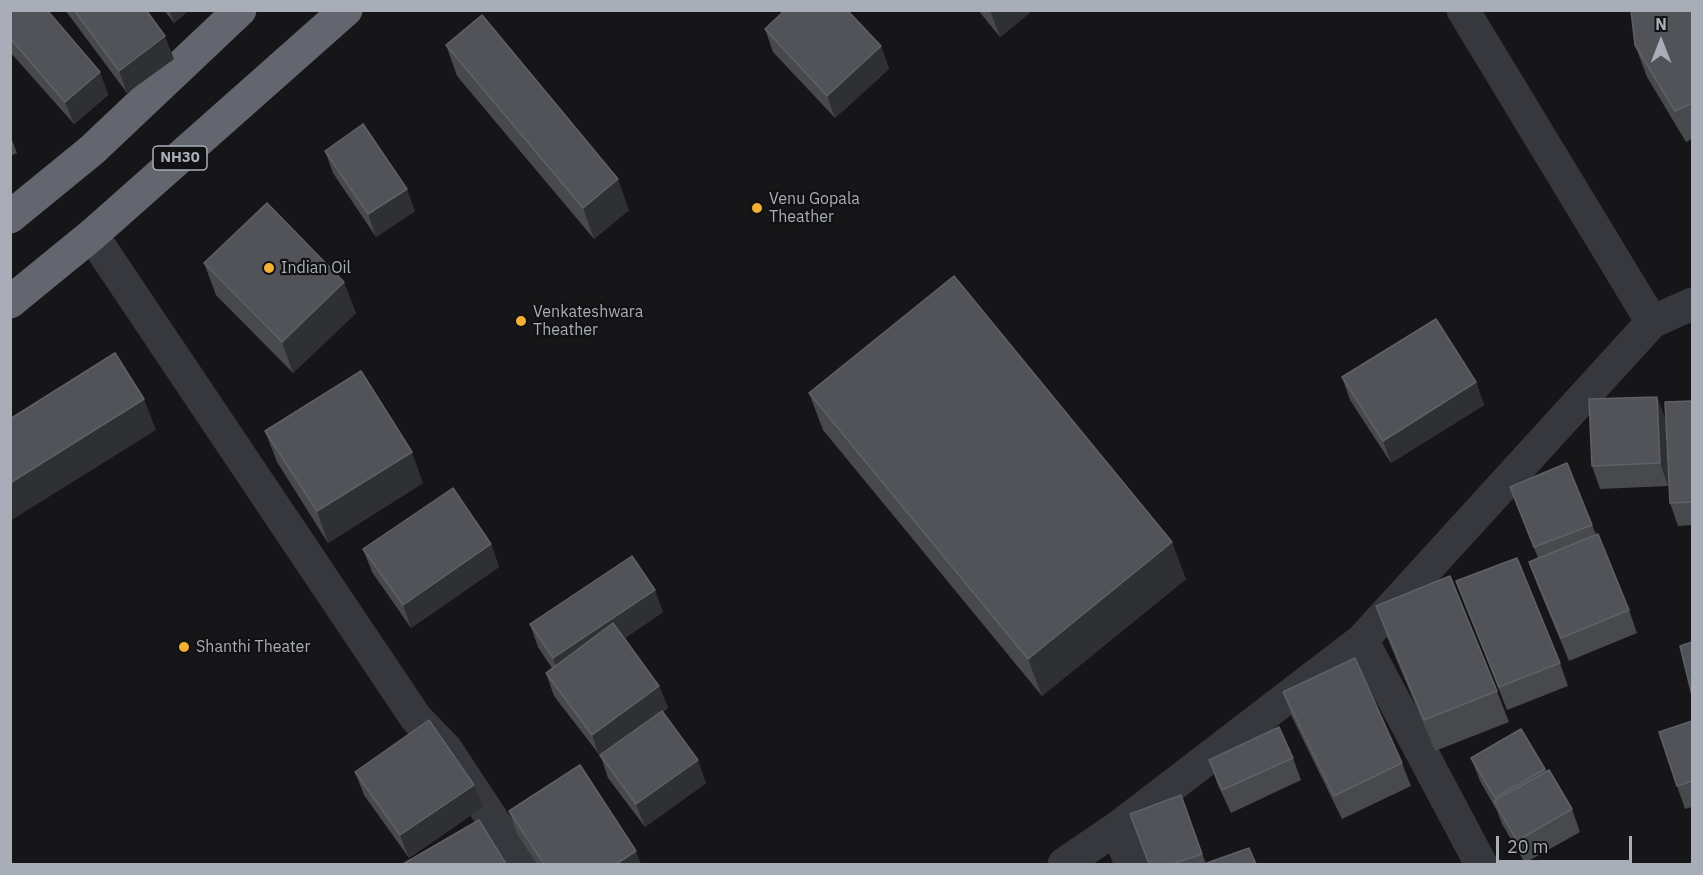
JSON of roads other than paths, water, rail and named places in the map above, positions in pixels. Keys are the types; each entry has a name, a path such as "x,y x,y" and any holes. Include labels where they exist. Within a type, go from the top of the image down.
{"highway":[{"path":"10,217 92,150 240,10"},
{"name":"NH30","path":"10,302 92,235 346,10"}],"street":[{"path":"1463,10 1652,322"},
{"path":"92,235 416,718 446,749 522,864"},
{"path":"1064,864 1117,828 1362,640 1652,322 1692,304"},
{"path":"1362,640 1481,864"},
{"path":"1117,828 1131,864"}],"place":[{"name":"Venu Gopala Theather","path":"757,208"},
{"name":"Indian Oil","path":"269,268"},
{"name":"Venkateshwara Theather","path":"521,321"},
{"name":"Shanthi Theater","path":"184,647"}]}
